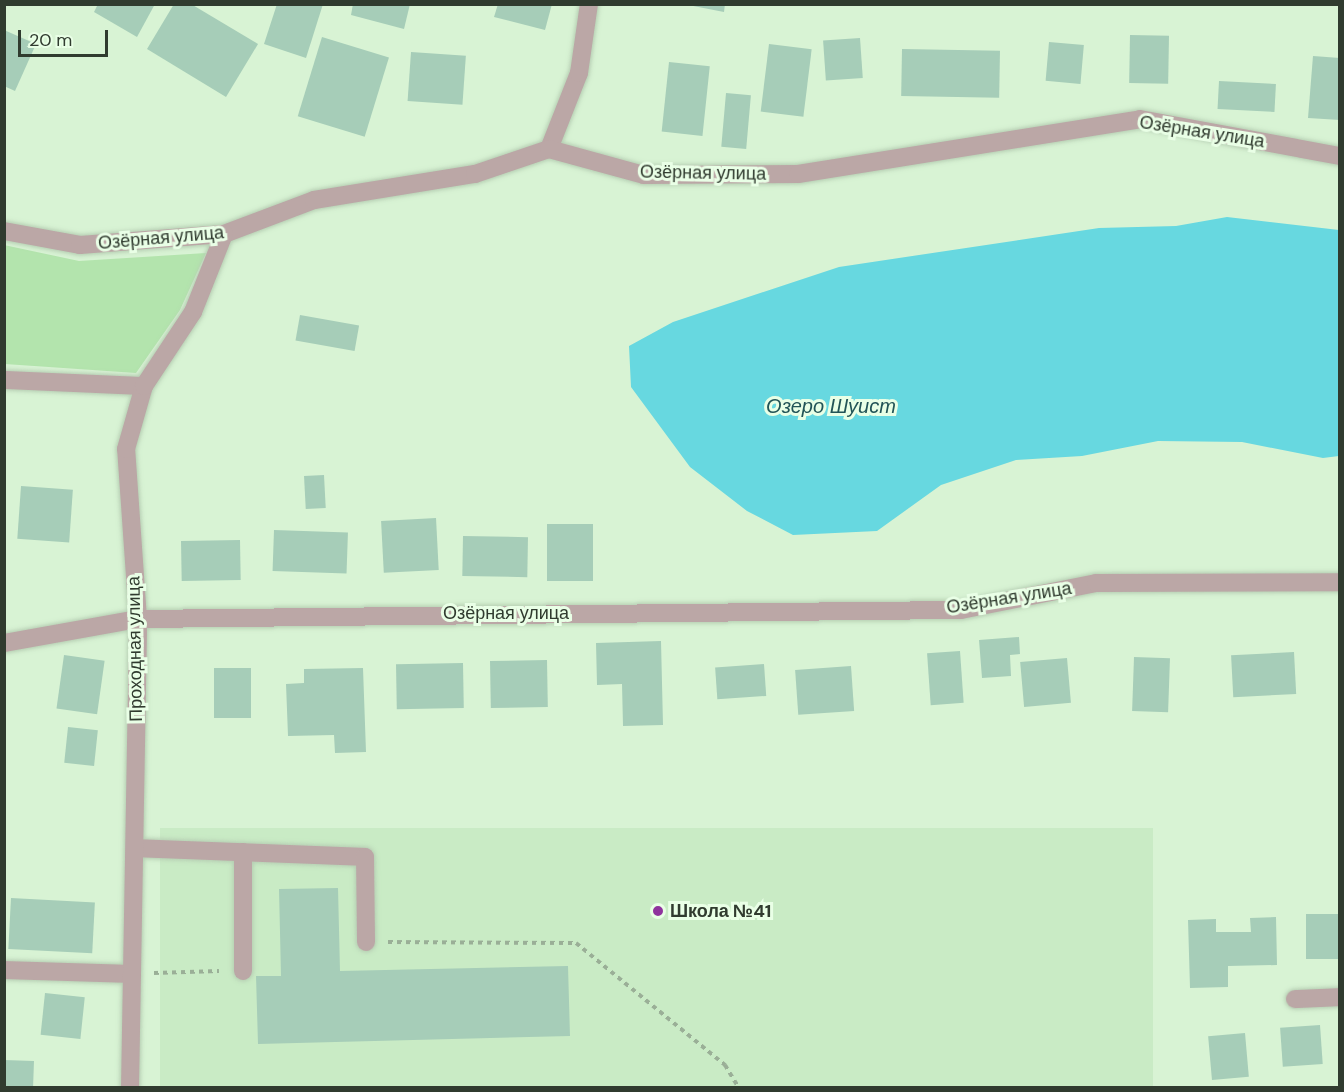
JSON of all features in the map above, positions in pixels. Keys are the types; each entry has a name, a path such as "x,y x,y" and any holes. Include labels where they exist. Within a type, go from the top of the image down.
{"street":[{"path":"549,149 579,73 589,4"},
{"name":"Озёрная улица","path":"4,231 80,245 224,234 314,200 474,174 549,149 644,175 798,174 1140,119 1340,156"},
{"name":"Проходная улица","path":"130,1088 138,619 126,449 144,386 193,312 224,234"},
{"path":"4,380 144,386"},
{"name":"Озёрная улица","path":"4,643 138,619 961,610 1096,583 1340,582"},
{"path":"135,848 365,857 366,942"},
{"path":"243,852 243,971"},
{"path":"4,970 132,974"},
{"path":"1295,999 1340,997"}],"path":[{"path":"366,942 576,943 725,1065 739,1088"},
{"path":"132,974 243,971"}],"shaded area":[{"path":"4,245 79,261 206,253 180,310 136,373 5,364"},
{"name":"Школа №41","path":"160,828 1153,828 1153,1088 160,1088"}],"water":[{"name":"Озеро Шуист","path":"1227,217 1339,230 1339,456 1323,458 1242,442 1158,441 1082,456 1016,460 941,485 877,531 793,535 747,511 690,467 631,387 629,346 673,322 839,267 1099,228 1176,226"}],"building":[{"path":"98,4 155,4 137,37 94,12"},
{"path":"174,4 191,4 258,44 226,97 147,49"},
{"path":"277,4 323,4 306,58 264,44"},
{"path":"353,4 410,4 404,29 351,15"},
{"path":"498,4 552,4 545,30 494,17"},
{"path":"683,4 725,4 724,12"},
{"path":"4,30 36,44 15,91 4,86"},
{"path":"1130,35 1169,36 1168,84 1129,83"},
{"path":"322,37 389,57 365,137 298,116"},
{"path":"860,38 863,78 826,80 823,41"},
{"path":"1049,42 1084,45 1080,84 1046,81"},
{"path":"769,44 812,49 803,117 761,111"},
{"path":"902,49 1000,51 999,98 901,96"},
{"path":"411,52 466,56 462,105 408,101"},
{"path":"1313,56 1340,58 1340,120 1308,118"},
{"path":"669,62 710,66 702,136 662,132"},
{"path":"1219,81 1276,84 1274,112 1218,109"},
{"path":"726,93 751,95 746,149 721,147"},
{"path":"300,315 359,325 355,351 295,341"},
{"path":"324,475 326,508 306,509 304,476"},
{"path":"21,486 73,490 69,542 17,539"},
{"path":"436,518 439,570 384,573 381,521"},
{"path":"547,524 593,524 593,581 547,581"},
{"path":"274,530 348,533 347,574 273,571"},
{"path":"463,536 528,537 527,577 462,576"},
{"path":"240,540 241,580 182,581 181,541"},
{"path":"1019,637 1020,654 1010,655 1011,676 982,678 979,640"},
{"path":"661,641 663,725 623,726 622,684 597,685 596,643"},
{"path":"960,651 964,703 931,705 927,653"},
{"path":"1294,652 1296,694 1233,697 1231,655"},
{"path":"64,655 105,661 97,714 56,708"},
{"path":"1134,657 1170,658 1168,712 1132,711"},
{"path":"1067,658 1071,703 1024,707 1020,662"},
{"path":"547,660 548,707 491,708 490,661"},
{"path":"463,663 464,708 397,709 396,664"},
{"path":"764,664 766,696 717,699 715,667"},
{"path":"851,666 854,711 798,715 795,670"},
{"path":"214,668 251,668 251,718 214,718"},
{"path":"363,668 366,752 335,753 334,735 288,736 286,684 304,683 304,669"},
{"path":"68,727 98,730 94,766 64,763"},
{"path":"338,888 340,971 568,966 570,1036 258,1044 256,976 281,976 279,889"},
{"path":"11,898 95,902 92,953 8,949"},
{"path":"1306,914 1340,914 1340,959 1306,959"},
{"path":"1276,917 1277,965 1228,966 1228,987 1190,988 1188,920 1216,919 1216,932 1251,932 1250,918"},
{"path":"45,993 85,997 80,1039 41,1035"},
{"path":"1320,1025 1323,1064 1283,1067 1280,1028"},
{"path":"1245,1033 1249,1077 1212,1080 1208,1036"},
{"path":"4,1060 34,1061 33,1088 4,1088"}],"place":[{"name":"Школа №41","path":"658,911"}]}
